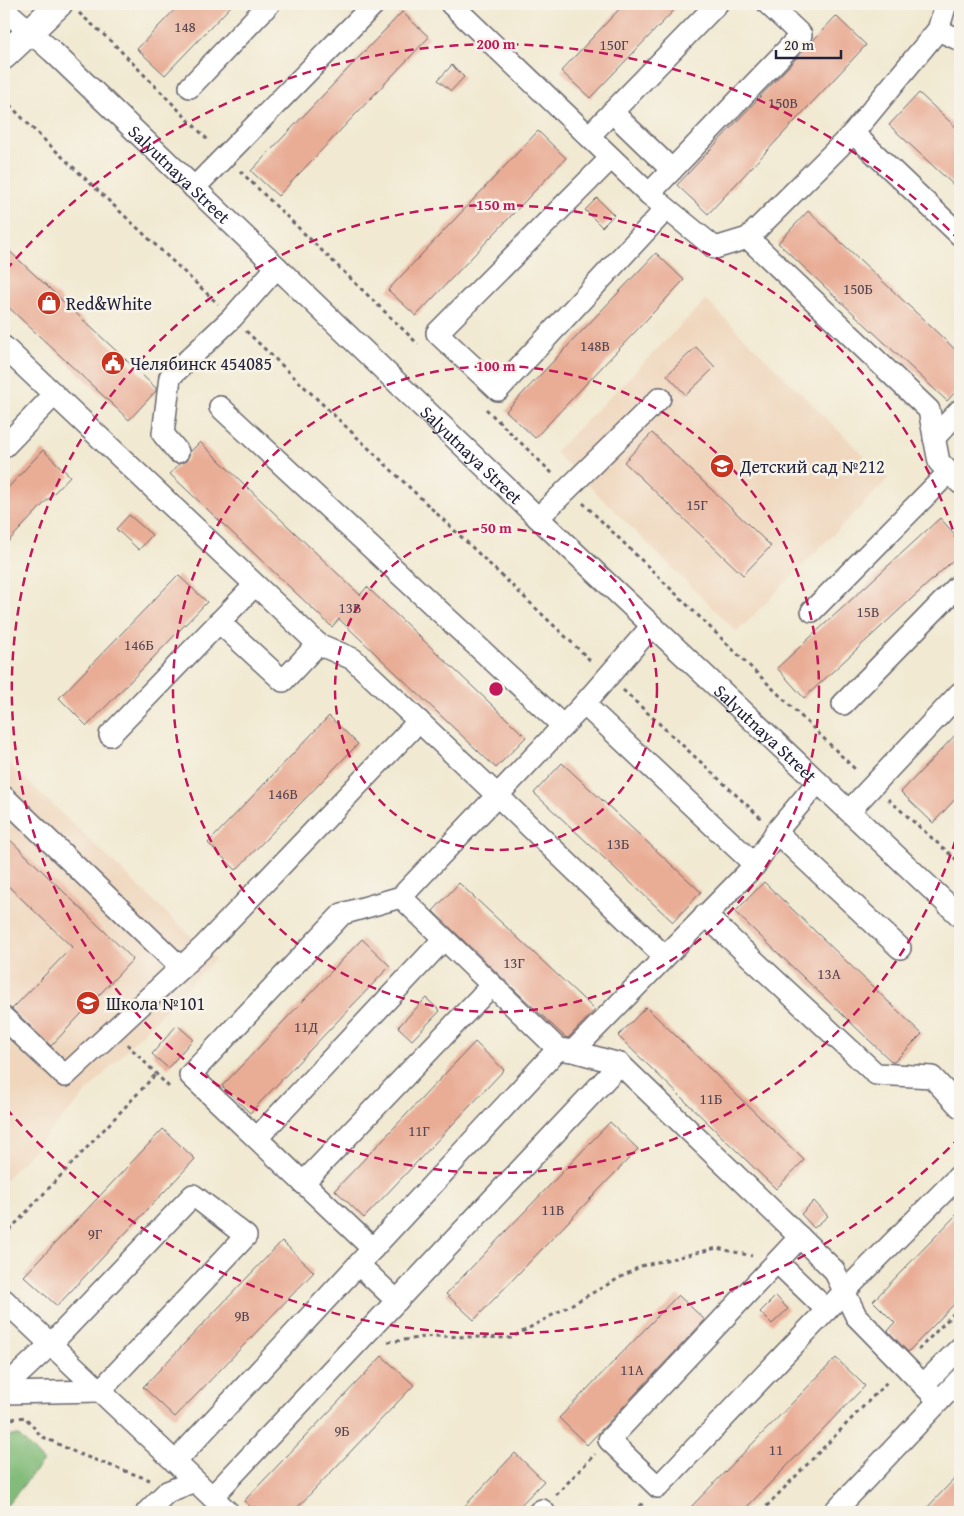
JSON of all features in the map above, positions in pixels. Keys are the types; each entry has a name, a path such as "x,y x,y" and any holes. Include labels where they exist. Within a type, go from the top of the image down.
{"main road":[{"path":"4,56 30,31 67,7"}],"street":[{"path":"190,87 268,4"},
{"path":"194,188 374,4"},
{"path":"451,4 649,194 715,248 748,238 853,133 938,30 946,4"},
{"path":"589,136 717,4"},
{"path":"649,194 801,35 768,4"},
{"name":"Salyutnaya Street","path":"4,9 30,31 538,518 960,916"},
{"path":"938,30 960,40"},
{"path":"612,112 672,170"},
{"path":"853,133 960,234"},
{"path":"611,158 437,333 498,390 666,209"},
{"path":"748,238 929,410 938,462 955,478 812,611"},
{"path":"178,452 163,434 170,378 232,318 277,268"},
{"path":"4,347 318,644 353,659 664,956"},
{"path":"4,447 54,395"},
{"path":"538,518 660,398"},
{"path":"220,408 563,726"},
{"path":"934,438 960,410"},
{"path":"843,704 960,584"},
{"path":"110,735 255,585"},
{"path":"219,622 283,681 318,644"},
{"path":"373,1249 190,1076 342,914 401,898 584,704 652,626"},
{"path":"849,811 960,693"},
{"path":"584,704 754,865"},
{"path":"4,1018 66,1076 203,947 419,721"},
{"path":"175,1462 373,1249 565,1050 664,956 754,865 776,832 818,782"},
{"path":"4,797 182,968"},
{"path":"776,832 900,948"},
{"path":"401,898 492,985 565,1050 620,1064 834,1270 856,1316 939,1402"},
{"path":"705,915 876,1074 932,1078 960,1107"},
{"path":"257,1138 444,938"},
{"path":"303,1183 492,985"},
{"path":"212,1497 620,1064"},
{"path":"800,1238 609,1440 658,1487 844,1292 960,1175"},
{"path":"4,1388 51,1344 193,1195 246,1236 100,1391 4,1393"},
{"path":"777,1262 827,1310"},
{"path":"359,1264 397,1301"},
{"path":"4,1300 228,1512"},
{"path":"923,1386 960,1348"},
{"path":"834,1512 960,1379"},
{"path":"147,1512 167,1492 195,1481"}],"path":[{"path":"67,7 112,42 225,157 425,350"},
{"path":"4,99 37,133 608,676 776,832"},
{"path":"482,406 873,786 960,863"},
{"path":"114,1032 169,1087"},
{"path":"4,1236 156,1074"},
{"path":"353,1347 434,1336 511,1338 641,1266 717,1248 777,1262"},
{"path":"761,1512 960,1307"},
{"path":"4,1420 25,1416 41,1436 79,1454 155,1482 167,1492"},
{"path":"542,1511 609,1440"}],"shaded area":[{"name":"Детский сад №212","path":"706,300 888,479 737,632 555,452"},
{"name":"Школа №101","path":"4,759 215,959 129,1047 4,1181"}],"green space":[{"path":"18,1435 43,1461 4,1509 4,1437"}],"building":[{"path":"180,4 233,4 165,75 137,49"},
{"path":"624,4 680,4 590,98 561,71"},
{"path":"402,12 429,37 278,196 251,171"},
{"path":"836,16 866,45 708,214 677,185"},
{"path":"452,65 464,77 451,91 438,80"},
{"path":"919,93 960,131 960,191 889,125"},
{"path":"538,131 566,158 416,316 388,290"},
{"path":"597,198 614,215 602,227 585,210"},
{"path":"808,211 960,354 960,387 947,401 778,243"},
{"path":"4,246 156,388 156,391 129,420 4,303"},
{"path":"656,253 684,280 535,438 506,411"},
{"path":"696,347 715,367 686,395 667,375"},
{"path":"652,433 771,546 743,575 624,462"},
{"path":"200,442 360,595 367,587 526,737 496,768 339,619 332,627 170,474 179,464 186,461 190,452"},
{"path":"43,450 70,476 4,546 4,492"},
{"path":"129,515 152,535 139,550 116,529"},
{"path":"940,518 960,540 960,554 804,698 777,668"},
{"path":"178,575 207,602 87,726 59,698"},
{"path":"329,716 358,744 236,870 208,843"},
{"path":"960,730 960,794 933,823 901,792"},
{"path":"562,763 701,892 673,922 534,793"},
{"path":"4,834 133,959 51,1046 12,1009 72,947 4,882"},
{"path":"764,882 922,1034 894,1062 735,912"},
{"path":"459,883 595,1010 568,1038 520,995 433,911"},
{"path":"362,939 390,966 250,1113 222,1086"},
{"path":"426,998 440,1011 412,1040 398,1027"},
{"path":"646,1007 804,1160 776,1189 618,1036"},
{"path":"177,1025 193,1039 168,1068 152,1054"},
{"path":"475,1042 504,1070 364,1218 335,1190"},
{"path":"610,1122 638,1149 474,1320 446,1294"},
{"path":"163,1129 195,1159 57,1306 24,1276"},
{"path":"814,1201 828,1216 814,1228 801,1214"},
{"path":"960,1211 960,1298 908,1352 888,1331 895,1323 873,1301"},
{"path":"282,1241 314,1272 175,1417 143,1387"},
{"path":"678,1295 705,1320 587,1445 559,1418"},
{"path":"776,1296 788,1309 772,1324 760,1312"},
{"path":"382,1356 414,1385 293,1512 256,1512 244,1501"},
{"path":"836,1358 865,1386 742,1512 686,1512"},
{"path":"515,1453 544,1481 514,1512 459,1512"},
{"path":"960,1473 960,1512 923,1512"}],"place":[{"name":"Red&White","path":"49,303"},
{"name":"Челябинск 454085","path":"113,363"},
{"name":"Детский сад №212","path":"722,466"},
{"name":"Школа №101","path":"88,1003"}]}
